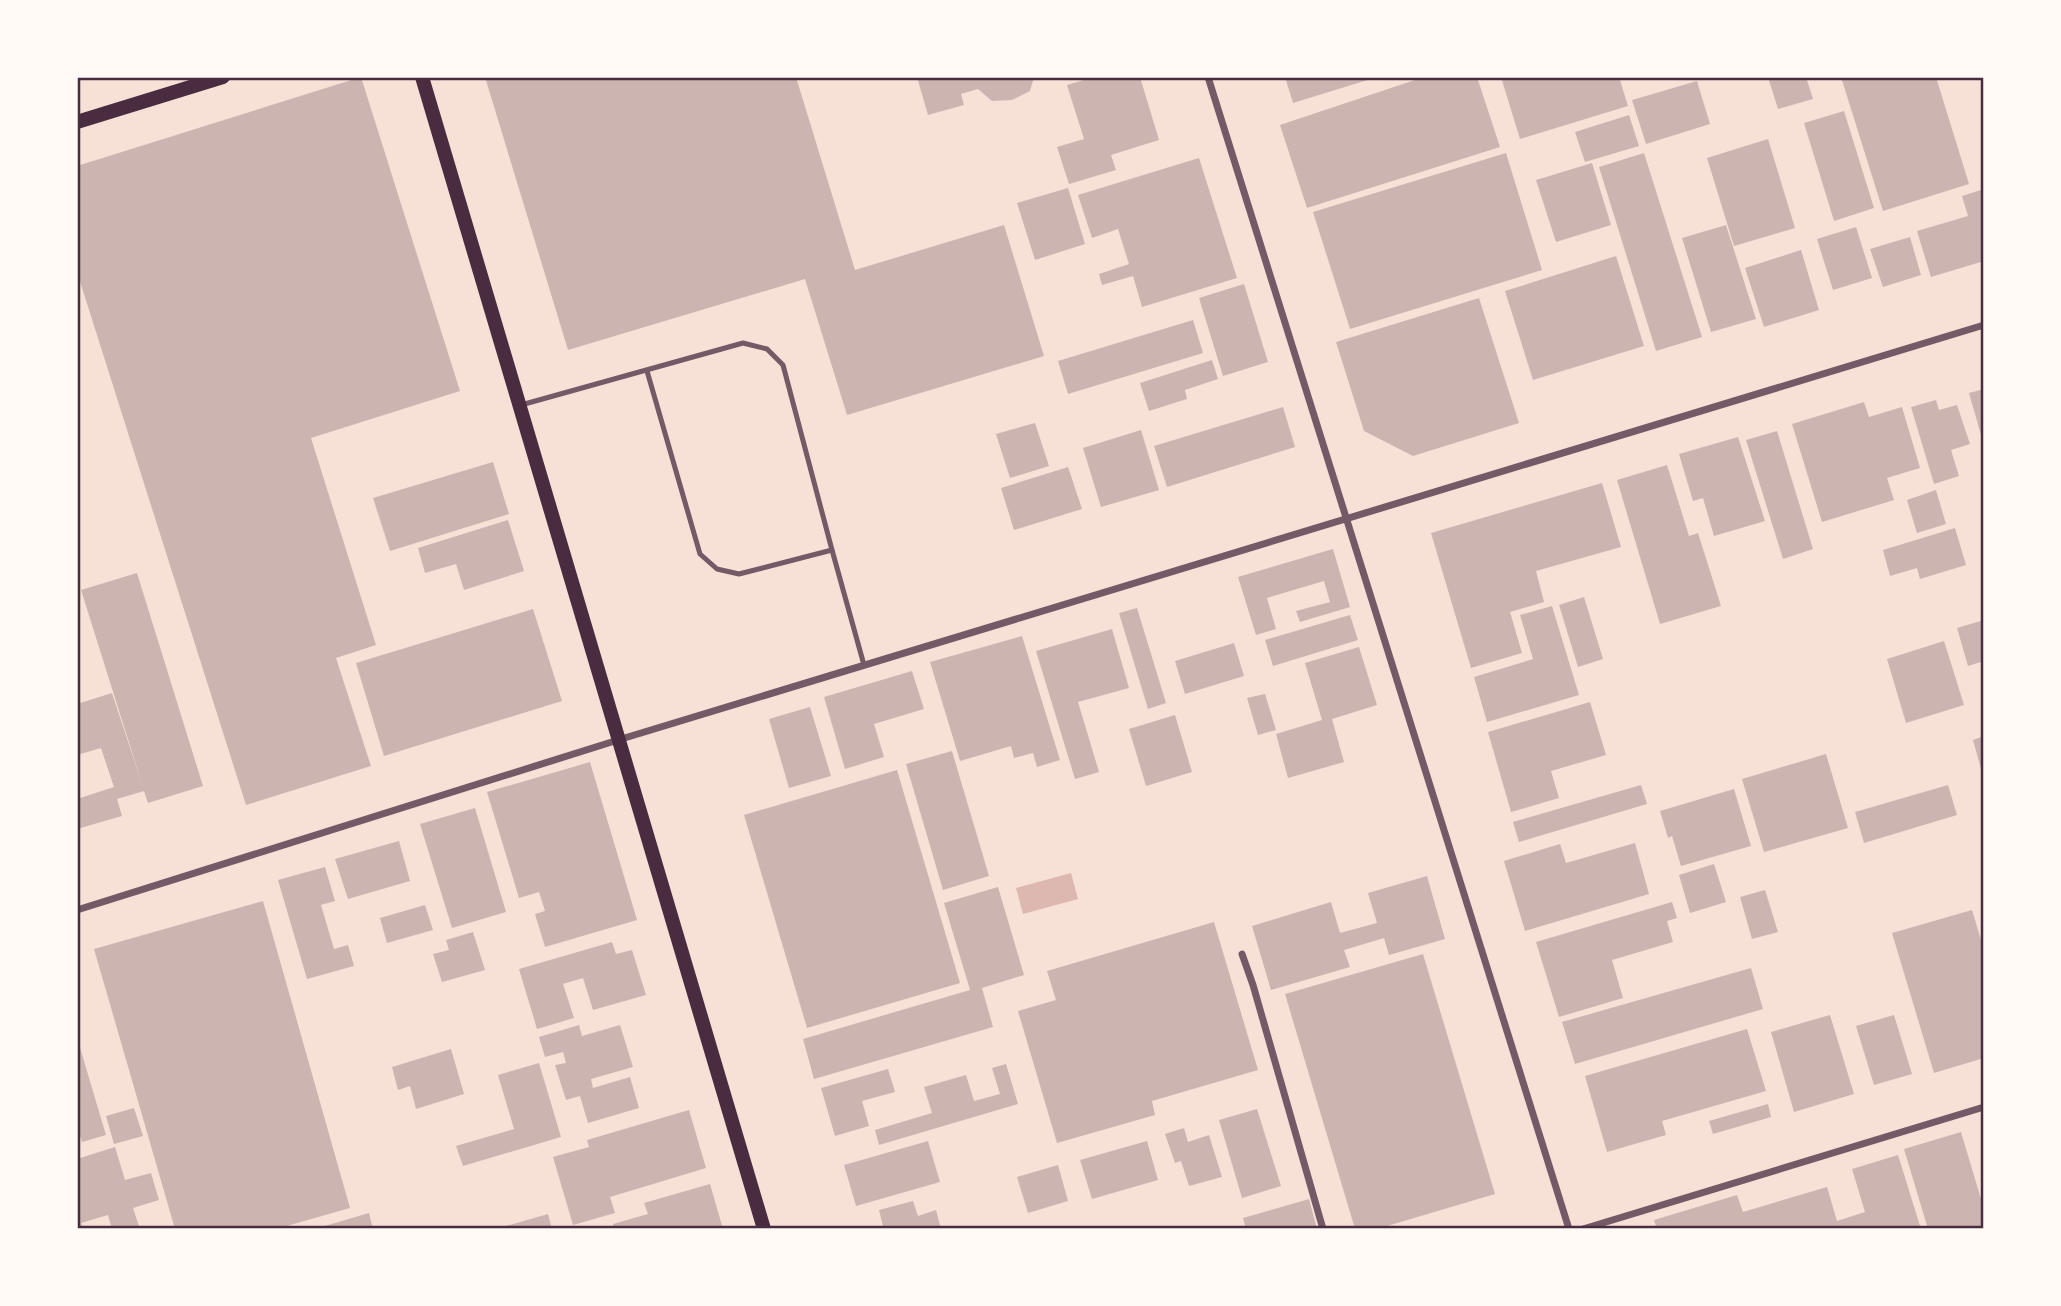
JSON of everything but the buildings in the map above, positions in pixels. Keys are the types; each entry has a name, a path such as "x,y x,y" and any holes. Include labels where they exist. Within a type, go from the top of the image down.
{"main road":[{"path":"77,122 223,77"},
{"path":"422,77 764,1229"}],"street":[{"path":"1208,77 1569,1229"},
{"path":"77,910 864,664 1984,325"},
{"path":"1242,954 1323,1229"},
{"path":"1583,1229 1984,1107"}],"lane":[{"path":"519,406 743,343 767,349 783,365 864,664"},
{"path":"647,371 700,554 717,569 739,574 832,550"}],"shaded area":[{"path":"1071,873 1078,899 1023,914 1016,888"}]}
